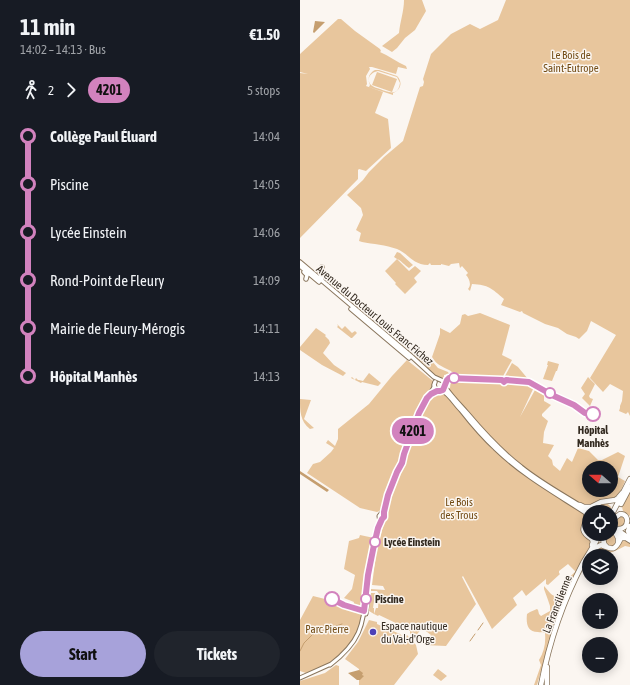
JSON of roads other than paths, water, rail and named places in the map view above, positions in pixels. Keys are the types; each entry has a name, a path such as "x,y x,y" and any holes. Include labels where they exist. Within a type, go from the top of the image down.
{"highway":[{"path":"616,505 630,479"},
{"path":"618,513 630,487"},
{"path":"578,505 580,504 587,508 591,508 601,502 615,500 624,491"},
{"path":"623,500 621,509 630,518"},
{"path":"598,505 603,502 609,505"},
{"path":"614,549 618,546 621,538 629,538 628,531 630,525"},
{"path":"603,541 607,547 613,548 617,545 619,540 618,536"},
{"path":"596,549 599,546 609,549"},
{"name":"La Francilienne","path":"541,685 546,656 564,605 582,568"},
{"name":"La Francilienne","path":"541,685 556,634 566,606 582,570"},
{"path":"546,685 547,668"}],"main road":[{"name":"Avenue du Docteur Louis Franc Fichez","path":"300,266 324,283 434,379 435,382"},
{"path":"300,266 307,275 306,278"},
{"path":"322,267 320,277 324,283"},
{"name":"Avenue du Docteur Louis Franc Fichez","path":"310,273 382,334 397,344 434,377 444,383 441,389"},
{"path":"300,677 340,660 350,650 362,631 367,608 370,568 378,528 381,518 384,517 383,514 388,495 402,463 419,413 434,387 435,382 440,380"},
{"path":"434,387 441,389 452,396 495,444 520,467 582,508"},
{"path":"427,398 431,394 441,389"},
{"path":"441,389 479,432 504,456 530,477 582,509"},
{"path":"618,530 629,538"}],"waterway":[{"path":"478,630 483,623"},
{"path":"300,651 304,643 313,634 342,624"},
{"path":"470,641 475,634"}],"place":[{"name":"Hôpital Manhès","path":"593,414"},
{"name":"Lycée Einstein","path":"375,542"},
{"name":"Piscine","path":"366,599"},
{"name":"Espace nautique du Val-d'Orge","path":"373,632"}],"park label":[{"name":"Le Bois de Saint-Eutrope","path":"571,61"},
{"name":"Le Bois des Trous","path":"459,508"},
{"name":"Parc Pierre","path":"327,629"}]}
